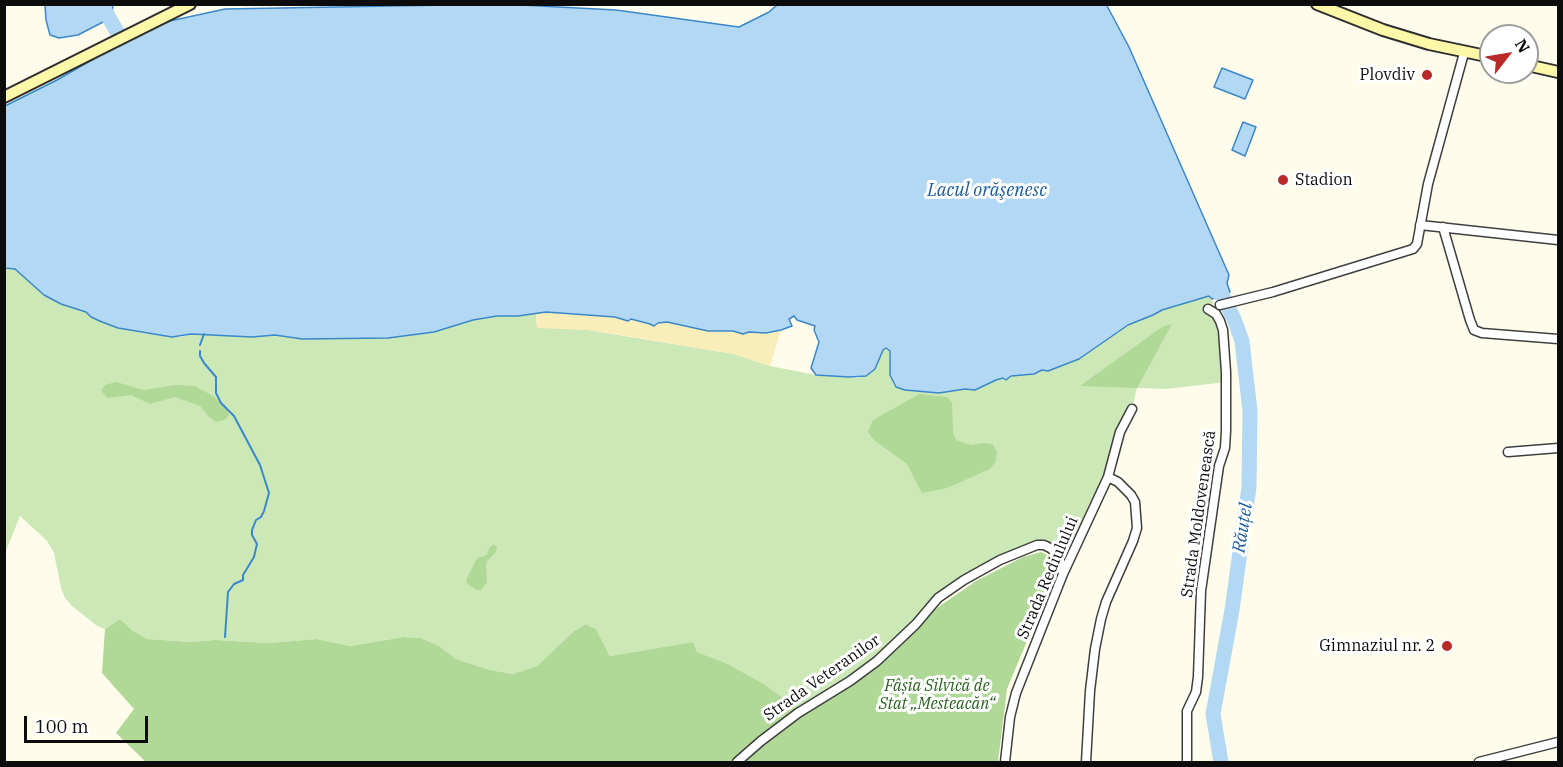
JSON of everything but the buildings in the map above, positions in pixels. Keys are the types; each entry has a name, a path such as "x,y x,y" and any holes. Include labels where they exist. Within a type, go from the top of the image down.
{"street":[{"path":"4,97 190,4"},
{"path":"1317,4 1383,30 1429,44 1479,55"},
{"path":"1220,305 1273,292 1390,257 1415,247 1428,184 1464,53"},
{"path":"1539,68 1558,72"},
{"path":"1420,225 1558,240"},
{"path":"1443,227 1474,330 1482,333 1558,339"},
{"name":"Strada Moldovenească","path":"1187,762 1187,711 1196,692 1198,677 1201,591 1226,431 1226,372 1222,330 1216,314 1208,309"},
{"name":"Strada Rediulului","path":"1005,762 1012,703 1063,574 1108,477 1120,432 1132,409"},
{"path":"1508,452 1558,448"},
{"path":"1086,762 1090,691 1099,629 1106,602 1137,528 1135,502 1118,482 1108,477"},
{"name":"Strada Veteranilor","path":"737,762 798,713 850,681 877,661 916,624 938,598 964,580 1000,560 1037,544 1052,549 1061,563 1063,574"},
{"path":"1479,762 1558,742"}],"green space":[{"path":"5,268 15,269 44,295 61,304 86,312 91,317 118,328 143,333 181,337 191,334 252,337 275,335 302,339 388,338 434,332 473,320 497,316 536,314 537,327 588,330 734,354 770,366 816,375 860,378 883,350 889,349 890,375 894,385 1210,295 1226,382 1166,389 1137,388 1108,477 1063,574 1060,561 1044,545 1016,553 938,598 896,644 800,712 764,684 726,663 697,652 693,642 610,656 596,629 586,624 574,631 537,666 513,674 490,670 456,659 439,646 421,638 404,637 350,646 317,639 269,643 215,640 190,642 148,639 133,631 120,619 105,629 97,626 65,598 54,553 47,541 20,516 5,550"},
{"path":"1172,324 1137,388 1080,386 1162,327"},
{"path":"116,382 144,390 176,385 195,386 213,396 228,410 229,415 226,419 216,422 200,406 175,397 150,404 131,395 107,398 101,390 105,385"},
{"path":"919,394 947,397 952,403 953,433 956,440 971,445 992,444 997,451 996,461 990,469 947,488 922,493 907,464 874,440 868,432 873,420"},
{"path":"494,544 497,548 496,552 487,561 486,566 487,582 481,590 477,590 466,582 467,578 477,558 487,555 489,548"},
{"name":"Fâșia Silvică de Stat „Mesteacăn“","path":"1041,552 1052,557 1057,569 1007,689 998,762 146,762 116,733 134,709 102,673 105,629 120,619 133,631 148,639 190,642 215,640 269,643 317,639 350,646 404,637 421,638 439,646 456,659 490,670 513,674 537,666 574,631 586,624 596,629 610,656 693,642 697,652 726,663 764,684 801,712 870,666 934,610 976,581 1023,557"}],"sand":[{"path":"546,312 613,314 654,326 667,322 685,327 743,334 781,330 770,366 734,354 621,335 588,330 537,328 536,314"}],"water":[{"name":"Lacul orăşenesc","path":"502,4 616,10 739,27 769,12 777,5 1106,4 1129,47 1229,275 1227,283 1230,292 1212,299 1209,296 1162,310 1128,325 1079,359 1048,371 1011,376 1006,380 1003,378 975,390 965,389 939,393 896,387 890,375 890,351 886,348 875,369 866,376 816,375 811,368 819,342 814,330 815,326 797,320 794,316 789,319 792,326 781,330 743,334 733,331 708,331 667,322 654,326 631,319 628,321 615,317 546,312 497,316 473,320 434,332 388,338 302,339 275,335 252,337 191,334 172,337 118,328 102,322 86,312 61,304 44,295 15,269 5,268 5,106 57,80 130,38 170,21 225,9"},
{"path":"45,5 113,5 112,13 109,14 110,18 103,19 103,22 78,35 59,38 50,35"},
{"path":"1222,68 1253,80 1245,99 1214,87"},
{"path":"1243,122 1256,127 1245,156 1232,150"}],"waterway":[{"name":"Răuțel","path":"101,4 123,42 131,48"},
{"name":"Răuțel","path":"1206,284 1222,295 1242,341 1250,411 1249,487 1232,610 1213,714 1221,762"},
{"path":"200,345 204,334"},
{"path":"200,351 204,363 216,377 216,393 221,403 234,416 260,465 269,493 264,511 256,520 252,530 257,544 254,557 243,575 243,580 234,584 228,592 225,637"}],"place":[{"name":"Plovdiv","path":"1427,75"},
{"name":"Stadion","path":"1283,180"},
{"name":"Gimnaziul nr. 2","path":"1447,646"}]}
